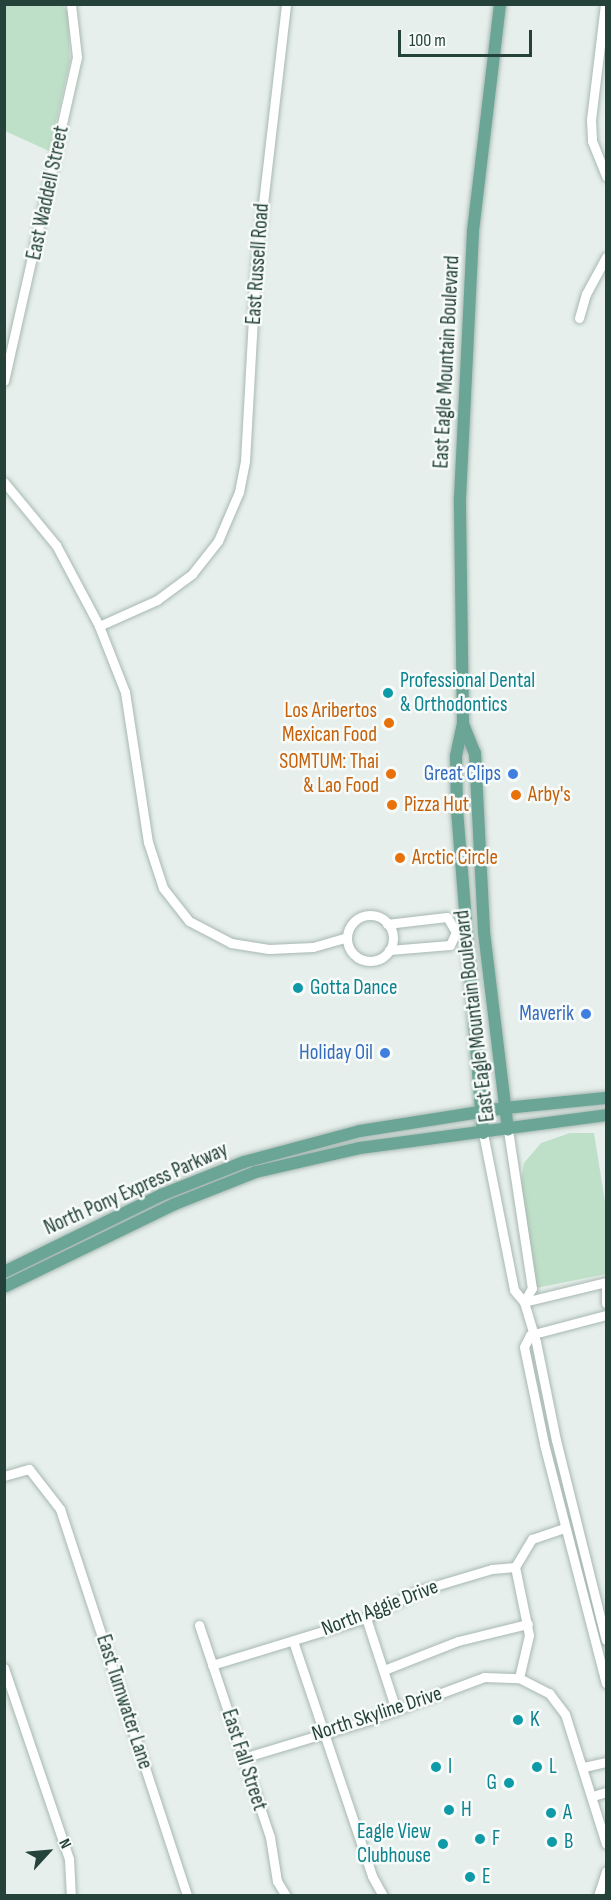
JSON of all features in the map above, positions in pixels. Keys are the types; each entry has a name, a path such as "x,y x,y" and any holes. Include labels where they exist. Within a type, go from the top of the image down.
{"main road":[{"name":"East Eagle Mountain Boulevard","path":"483,1133 461,932 456,756 463,724 459,564 466,337 484,124 500,4"},
{"name":"East Eagle Mountain Boulevard","path":"463,724 475,753 484,932 508,1130"},
{"name":"North Pony Express Parkway","path":"4,1272 161,1196 244,1162 360,1131 505,1108 606,1098"},
{"name":"North Pony Express Parkway","path":"4,1287 175,1204 256,1172 360,1148 508,1130 606,1115"}],"street":[{"name":"East Waddell Street","path":"4,381 78,57 71,4"},
{"name":"East Russell Road","path":"99,626 157,600 192,574 228,522 245,461 256,264 286,4"},
{"path":"605,4 604,35 592,141 606,176"},
{"path":"579,318 586,294 606,257"},
{"path":"4,482 56,545 99,626 125,692 152,862 168,894 189,921 231,944 280,949 313,947 346,937"},
{"path":"376,916 387,924 393,938 389,950 379,959 361,960 352,953 346,937 349,927 360,917 376,916"},
{"path":"387,924 447,917 461,932 484,932"},
{"path":"389,950 450,945 461,932"},
{"name":"East Eagle Mountain Boulevard","path":"508,1130 532,1288 524,1302"},
{"name":"East Eagle Mountain Boulevard","path":"483,1133 514,1290 524,1302 530,1335 536,1342 556,1440 606,1640"},
{"path":"524,1302 606,1282"},
{"path":"606,1287 606,1303"},
{"path":"530,1335 606,1315"},
{"name":"East Eagle Mountain Boulevard","path":"530,1335 524,1347 564,1528 606,1683"},
{"name":"East Tumwater Lane","path":"4,1476 29,1469 60,1509 188,1896"},
{"path":"564,1528 532,1539 515,1567 528,1624 527,1651 515,1677 542,1687 557,1701 570,1725 606,1844"},
{"name":"North Aggie Drive","path":"212,1665 366,1618 418,1591 492,1569 515,1567"},
{"path":"366,1618 396,1710"},
{"path":"384,1670 458,1641 528,1624"},
{"name":"East Fall Street","path":"199,1625 270,1837 277,1881 286,1896"},
{"path":"292,1641 372,1876 383,1896"},
{"path":"4,1668 69,1859 72,1895"},
{"name":"North Skyline Drive","path":"243,1758 396,1710 483,1677 515,1677"},
{"path":"584,1767 606,1762"},
{"path":"593,1796 606,1792"},
{"path":"598,1896 606,1871"}],"green space":[{"path":"5,5 63,5 68,13 70,61 49,151 5,131"},
{"path":"570,1133 594,1133 606,1208 606,1274 536,1288 521,1182 524,1163 541,1143"}],"place":[{"name":"Professional Dental & Orthodontics","path":"388,693"},
{"name":"Los Aribertos Mexican Food","path":"389,723"},
{"name":"SOMTUM: Thai & Lao Food","path":"391,774"},
{"name":"Great Clips","path":"513,774"},
{"name":"Arby's","path":"516,795"},
{"name":"Pizza Hut","path":"392,805"},
{"name":"Arctic Circle","path":"400,858"},
{"name":"Gotta Dance","path":"298,988"},
{"name":"Maverik","path":"586,1014"},
{"name":"Holiday Oil","path":"385,1053"},
{"name":"K","path":"518,1720"},
{"name":"I","path":"436,1767"},
{"name":"L","path":"537,1767"},
{"name":"G","path":"509,1783"},
{"name":"H","path":"449,1810"},
{"name":"A","path":"551,1813"},
{"name":"F","path":"480,1839"},
{"name":"B","path":"552,1842"},
{"name":"Eagle View Clubhouse","path":"443,1844"},
{"name":"E","path":"470,1877"}]}
